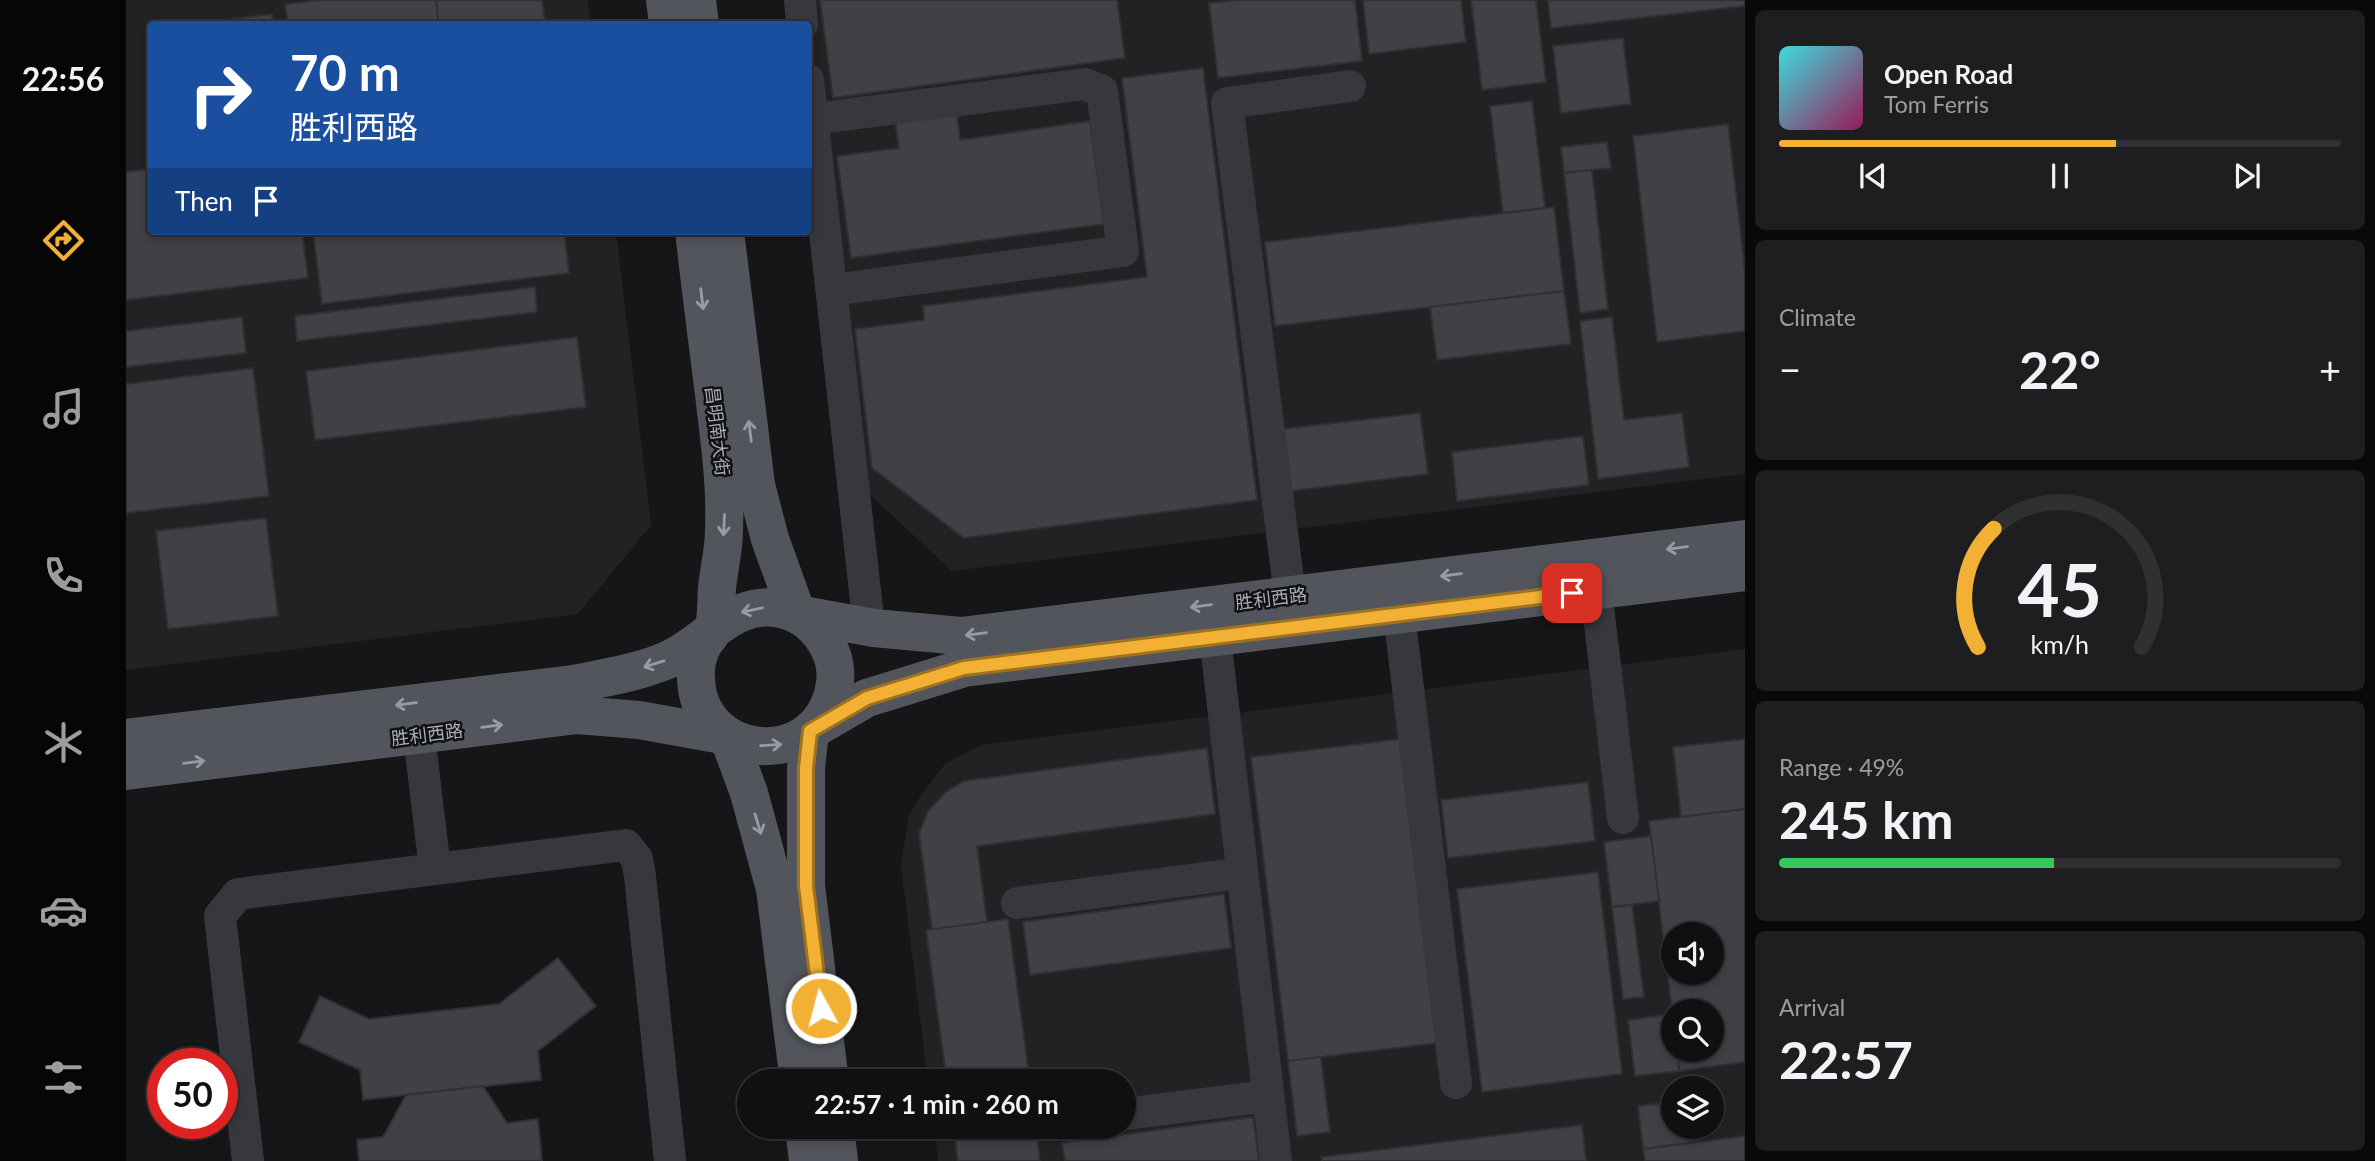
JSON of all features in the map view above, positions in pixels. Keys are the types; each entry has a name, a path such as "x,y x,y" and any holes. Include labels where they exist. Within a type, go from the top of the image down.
{"main road":[{"path":"666,0 668,21"},
{"path":"697,0 700,21"},
{"name":"昌明南大街","path":"694,235 726,490 713,631"},
{"name":"昌明南大街","path":"725,235 756,485 770,539 797,614"},
{"name":"胜利西路","path":"797,614 869,627 961,636 1745,539"},
{"name":"胜利西路","path":"810,731 867,698 964,668 1745,572"},
{"path":"768,607 797,614 812,624 831,653 835,669 835,687 830,704 810,731 784,744 755,746 728,736 707,715 700,702 696,687 698,657 713,631 724,620 752,608 768,607"},
{"name":"胜利西路","path":"126,738 573,684 616,676 667,660 713,631"},
{"name":"胜利西路","path":"126,771 577,715 639,720 728,736"},
{"path":"810,731 805,779 806,886 828,1069"},
{"path":"728,736 749,793 775,889 797,1069"},
{"path":"805,1139 808,1161"},
{"path":"836,1139 839,1161"}],"lane":[{"path":"800,0 802,21"},
{"path":"813,119 1084,83 1102,91 1123,251 832,290"},
{"path":"1290,595 1227,103 1350,86"},
{"path":"812,111 869,627"},
{"path":"1596,590 1623,818"},
{"path":"1399,614 1457,1083"},
{"path":"1215,637 1276,1161"},
{"path":"419,735 435,869"},
{"path":"248,1161 220,916 238,894 626,845 637,859 640,876 670,1161"},
{"path":"1017,902 1242,873"},
{"path":"1136,1112 1268,1096"}],"shaded area":[{"path":"126,0 588,0 591,21 147,21 147,235 616,235 651,525 578,614 126,670"},
{"path":"784,0 1745,0 1745,474 952,571 841,468 812,227 812,21 787,21"},
{"path":"1745,649 1745,1161 938,1161 935,1139 1136,1139 1136,1069 926,1069 901,865 909,815 945,764 981,745"}],"building":[{"path":"319,0 436,0 439,21 288,21 285,4"},
{"path":"436,0 542,0 545,21 439,21"},
{"path":"820,0 1117,0 1125,58 833,98"},
{"path":"1238,0 1355,0 1362,61 1218,78 1209,3"},
{"path":"1363,0 1461,0 1466,42 1369,54"},
{"path":"1471,0 1536,0 1546,82 1482,90"},
{"path":"1548,0 1745,0 1745,6 1551,28"},
{"path":"272,14 273,21 217,21"},
{"path":"1623,38 1631,104 1561,113 1553,46"},
{"path":"1203,68 1257,500 964,538 872,468 855,329 924,320 923,306 1147,277 1122,78"},
{"path":"1532,101 1545,208 1503,213 1490,106"},
{"path":"957,113 960,140 1090,121 1104,224 851,258 837,156 899,148 895,121"},
{"path":"1728,124 1745,271 1745,331 1657,342 1633,136"},
{"path":"1607,142 1611,168 1564,173 1561,147"},
{"path":"147,169 147,235 303,235 308,278 126,300 126,172"},
{"path":"1592,170 1608,309 1580,313 1564,173"},
{"path":"1554,207 1564,291 1275,326 1265,242"},
{"path":"313,235 564,235 569,273 322,304"},
{"path":"535,287 537,312 297,341 295,316"},
{"path":"1564,291 1571,344 1437,360 1430,307"},
{"path":"242,317 246,353 126,367 126,331"},
{"path":"1612,317 1624,420 1682,413 1689,467 1598,479 1580,321"},
{"path":"577,337 586,407 315,440 306,371"},
{"path":"253,368 269,496 126,513 126,384"},
{"path":"1420,413 1428,474 1291,491 1284,429"},
{"path":"1583,436 1589,485 1457,501 1452,452"},
{"path":"266,518 278,616 168,629 156,531"},
{"path":"1401,739 1438,1043 1288,1061 1251,757"},
{"path":"1745,739 1745,809 1681,817 1673,747"},
{"path":"1207,748 1215,814 977,846 987,922 932,930 919,833 928,811 946,792 964,781"},
{"path":"1588,782 1595,841 1448,858 1441,800"},
{"path":"1745,809 1745,1062 1679,1071 1678,1062 1724,1062 1724,999 1671,999 1669,985 1724,985 1724,922 1661,922 1649,821"},
{"path":"1651,836 1659,901 1612,907 1604,842"},
{"path":"1598,872 1622,1074 1482,1092 1457,889"},
{"path":"1224,894 1231,948 1030,975 1023,922"},
{"path":"1632,905 1644,997 1623,999 1612,907"},
{"path":"1008,919 1028,1069 945,1069 926,930"},
{"path":"558,958 596,1006 538,1051 541,1080 363,1100 360,1070 299,1042 320,996 369,1019 499,1004"},
{"path":"1661,1016 1661,1062 1678,1062 1679,1071 1635,1076 1628,1020"},
{"path":"1321,1057 1330,1132 1297,1136 1288,1061"},
{"path":"483,1086 507,1123 538,1119 542,1161 359,1161 357,1140 383,1137 406,1095"},
{"path":"1661,1103 1661,1139 1697,1139 1697,1142 1643,1149 1638,1106"},
{"path":"1253,1117 1259,1161 1065,1161 1062,1143 1091,1139 1136,1139 1136,1133"},
{"path":"1582,1125 1586,1161 1322,1161 1321,1157"},
{"path":"1745,1136 1745,1161 1645,1161 1643,1149"},
{"path":"955,1139 1037,1139 1040,1161 958,1161"}],"route":[{"path":"821,1008 806,886 806,768 810,731 867,698 908,683 964,668 1572,593"}]}
